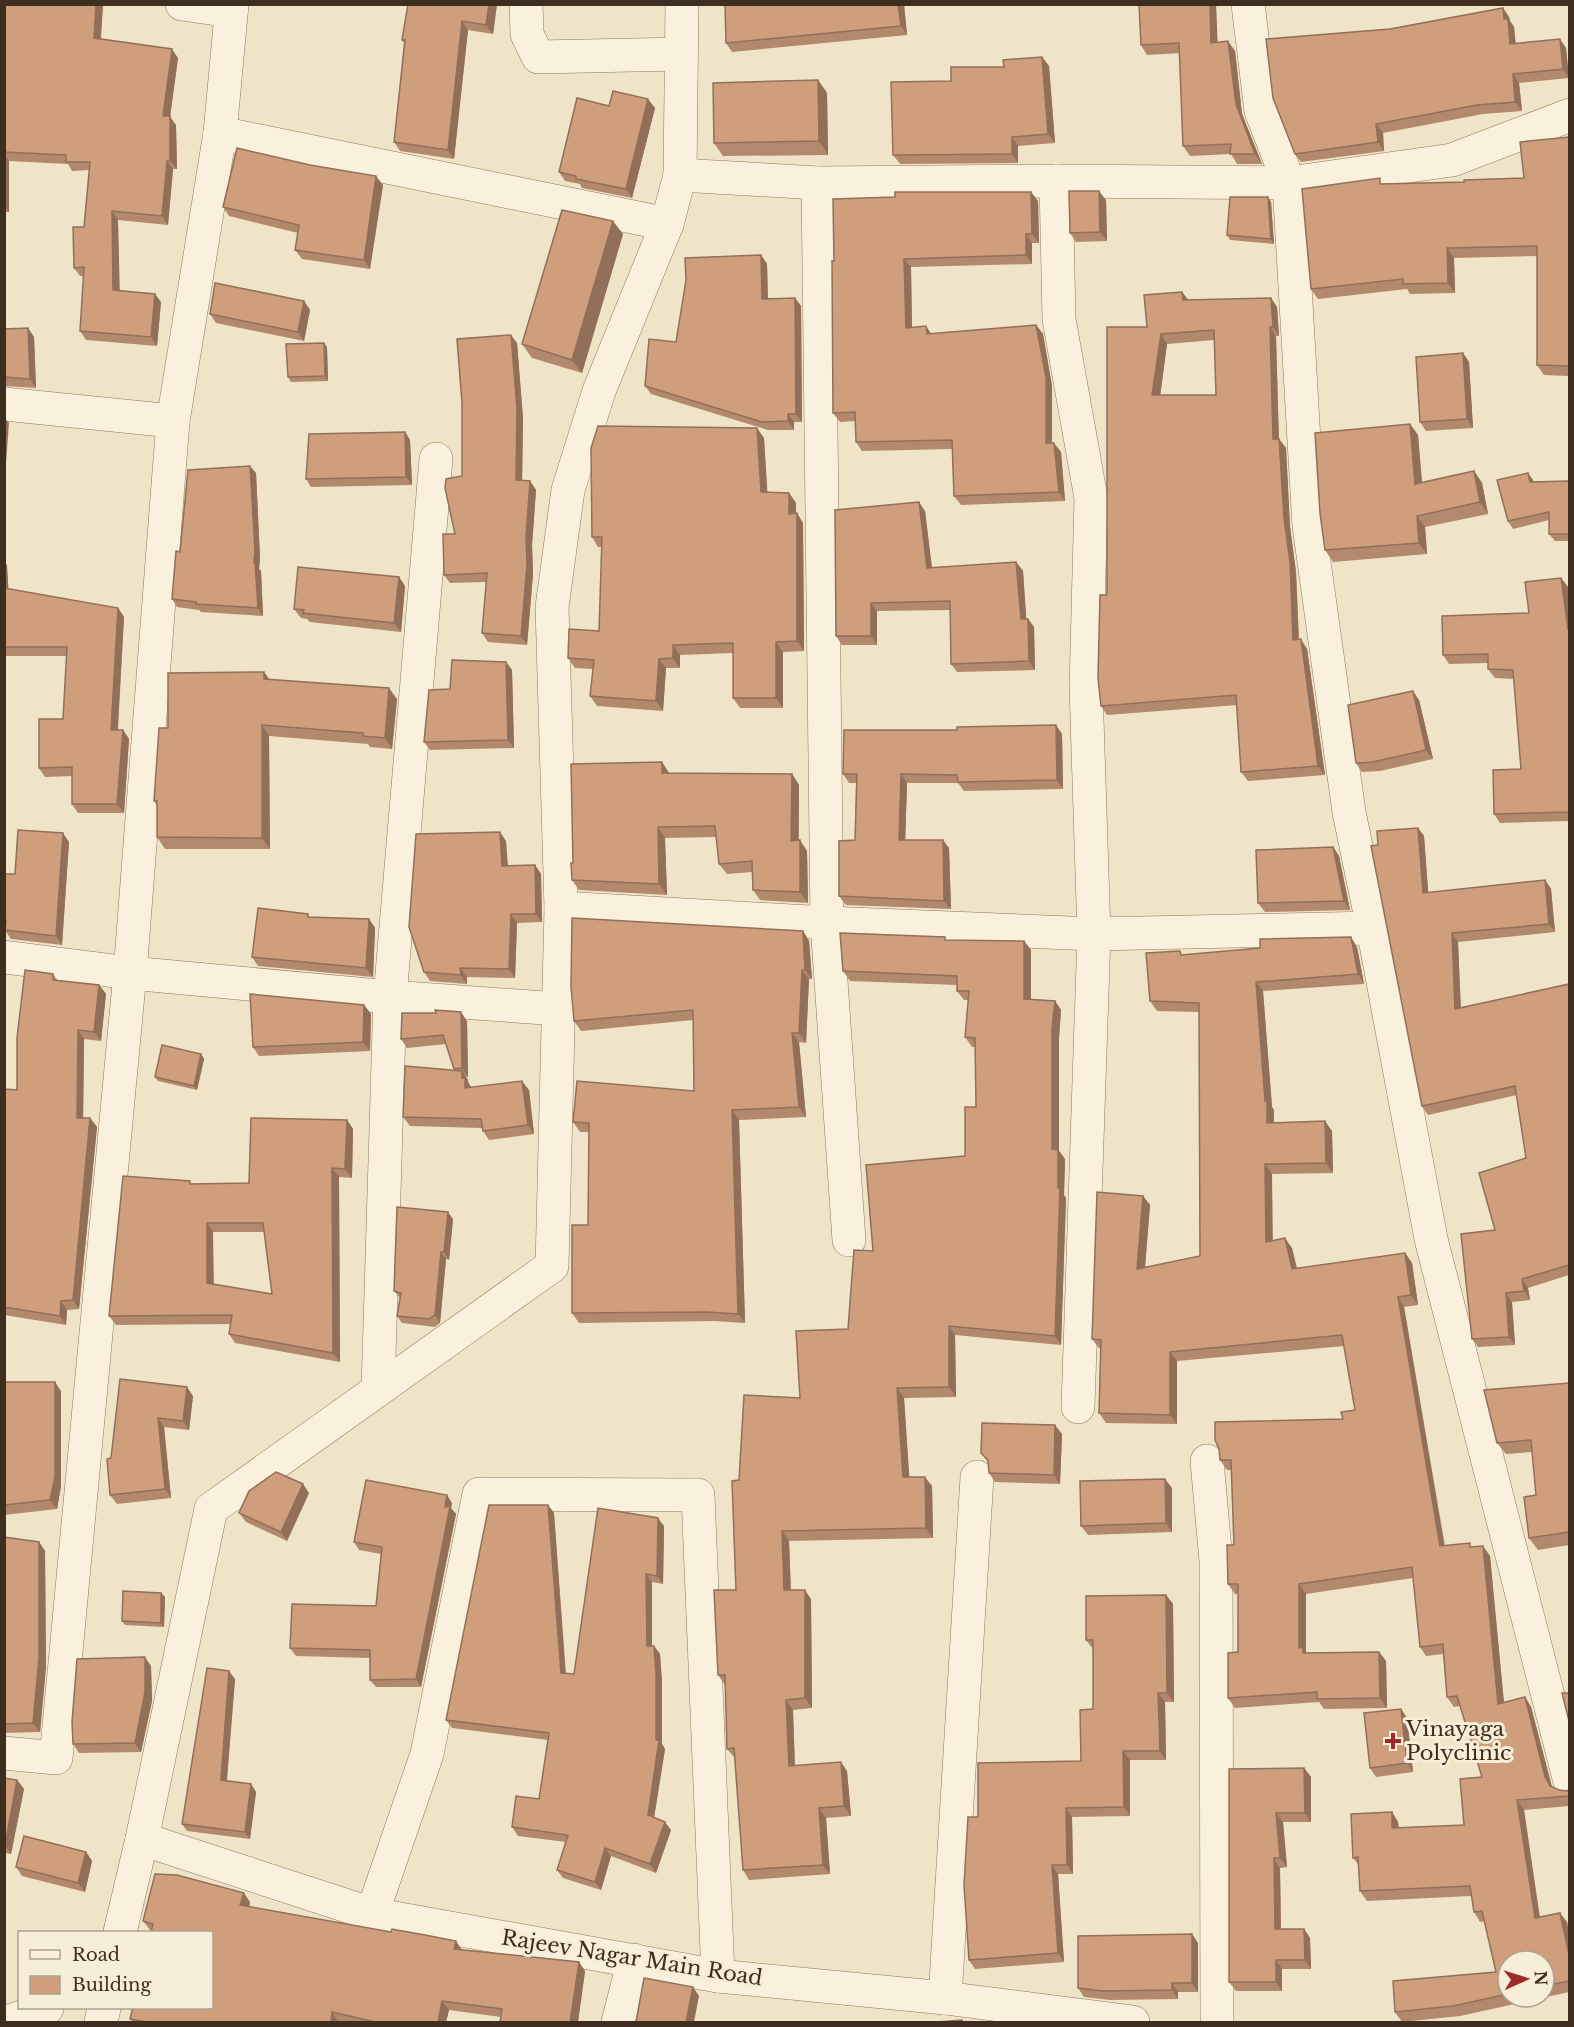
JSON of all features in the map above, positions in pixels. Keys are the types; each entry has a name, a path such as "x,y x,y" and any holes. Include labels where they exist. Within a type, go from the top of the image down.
{"street":[{"path":"4,1753 56,1758 130,973 173,421 220,133 232,8 182,4"},
{"path":"526,4 527,34 538,57 681,54"},
{"path":"120,1931 142,1839 211,1509 552,1266 561,908 552,607 568,490 599,391 667,224 680,175 682,4"},
{"path":"1248,4 1261,111 1289,183 1309,526 1349,812 1431,1239 1569,1782"},
{"path":"680,175 818,183 1056,181 1289,183 1452,160 1569,116"},
{"path":"220,133 667,224"},
{"path":"1056,181 1059,319 1091,498 1086,687 1094,934 1078,1407"},
{"path":"818,183 827,922 849,1240"},
{"path":"4,404 173,421"},
{"path":"378,1390 390,997 436,459"},
{"path":"561,908 1094,934 1373,928"},
{"path":"4,957 130,973 390,997 559,1009"},
{"path":"1207,1461 1216,1561 1217,2022"},
{"path":"945,1998 977,1476"},
{"path":"372,1914 428,1754 479,1494 698,1496 718,1976"},
{"name":"Rajeev Nagar Main Road","path":"142,1839 372,1914 718,1976 945,1998 1132,2022"},
{"path":"618,2022 634,1960"},
{"path":"7,2022 42,2009"}],"building":[{"path":"4,4 96,4 94,38 172,49 163,116 170,116 170,161 167,161 162,216 112,211 113,290 155,294 151,337 80,331 84,267 74,268 73,227 84,227 90,162 66,162 66,155 4,152"},
{"path":"408,4 489,4 486,25 462,21 448,150 394,142 405,40 402,40"},
{"path":"725,4 898,4 901,26 726,43"},
{"path":"1139,4 1210,4 1211,43 1228,41 1236,104 1255,154 1230,154 1231,144 1183,146 1179,43 1141,45"},
{"path":"1503,8 1504,19 1508,19 1510,44 1560,39 1563,69 1513,74 1515,102 1477,105 1376,124 1378,142 1295,154 1273,98 1266,39 1390,29"},
{"path":"1042,57 1048,134 1012,137 1012,154 893,155 891,82 951,81 951,67 1004,67 1003,60"},
{"path":"818,80 819,141 714,143 713,83"},
{"path":"613,91 648,99 626,189 576,179 576,176 559,172 577,98 609,106"},
{"path":"1569,137 1569,366 1537,365 1537,246 1447,248 1448,283 1403,284 1403,279 1311,289 1302,189 1380,178 1380,184 1524,178 1520,142"},
{"path":"237,148 310,165 376,176 364,260 295,250 299,225 223,207"},
{"path":"1069,191 1099,191 1100,232 1070,233"},
{"path":"895,192 1031,192 1032,234 1026,234 1026,255 904,259 906,328 926,326 927,334 1036,325 1046,377 1046,443 1054,443 1059,492 954,496 952,440 856,442 855,412 833,413 833,199 895,197"},
{"path":"1230,197 1268,197 1271,239 1227,235"},
{"path":"562,210 613,221 572,360 522,344"},
{"path":"761,255 762,299 795,298 796,414 788,414 788,421 762,422 645,386 649,339 676,342 686,280 685,258"},
{"path":"215,283 304,301 298,332 210,314"},
{"path":"1182,292 1183,300 1271,298 1273,439 1279,439 1284,518 1290,562 1293,640 1301,639 1318,766 1241,772 1236,695 1101,706 1098,678 1100,595 1107,595 1107,327 1147,327 1144,295","holes":["1214,330 1216,395 1152,395 1161,334"]},
{"path":"28,328 30,379 4,377 4,329"},
{"path":"511,335 517,409 516,480 530,481 526,536 527,565 521,636 482,633 487,573 444,575 443,534 455,534 445,488 446,479 462,476 462,403 457,339"},
{"path":"324,343 325,376 288,377 286,344"},
{"path":"1463,353 1467,419 1420,422 1416,357"},
{"path":"1410,424 1415,484 1474,471 1480,502 1417,516 1419,543 1325,550 1320,513 1315,433"},
{"path":"598,426 757,428 761,492 789,493 789,514 797,513 797,641 776,642 776,698 733,698 733,643 673,645 673,658 659,659 656,701 590,696 594,660 568,658 569,629 599,631 602,537 592,537 591,448"},
{"path":"405,432 406,477 306,479 309,434"},
{"path":"250,466 258,608 196,604 196,602 172,599 176,551 180,552 188,470"},
{"path":"1528,473 1530,482 1569,481 1569,534 1549,534 1549,512 1508,521 1497,480"},
{"path":"919,502 927,568 1016,562 1021,619 1028,619 1029,661 951,664 950,601 871,603 871,636 836,636 835,510"},
{"path":"298,567 399,577 394,623 303,613 304,610 294,609"},
{"path":"1561,578 1569,629 1569,812 1494,814 1493,770 1521,769 1513,670 1488,669 1488,654 1443,655 1442,616 1529,613 1525,582"},
{"path":"4,588 118,608 111,730 123,730 117,804 72,804 72,767 39,768 39,719 63,719 67,647 4,647"},
{"path":"452,660 506,662 508,740 424,742 429,690 450,689"},
{"path":"264,672 264,679 389,688 385,738 363,736 363,733 262,725 262,838 157,837 157,801 154,801 159,728 168,728 168,673"},
{"path":"1413,691 1426,750 1373,762 1356,763 1348,705"},
{"path":"1056,725 1057,780 958,782 957,775 901,774 899,840 943,840 944,901 839,896 839,841 855,840 857,774 843,774 844,730 957,730 957,727"},
{"path":"662,762 662,773 792,774 791,841 800,840 800,892 753,890 752,861 719,864 715,826 658,827 659,884 572,880 571,764"},
{"path":"1418,828 1423,893 1545,880 1549,924 1452,933 1455,1009 1569,984 1569,1265 1522,1279 1524,1291 1506,1293 1509,1337 1472,1339 1461,1234 1495,1230 1479,1173 1526,1158 1515,1086 1422,1106 1371,846 1378,845 1377,831"},
{"path":"18,830 63,833 56,936 5,930 4,874 15,874"},
{"path":"500,832 502,866 535,865 536,914 511,914 509,969 460,968 461,975 424,972 409,927 416,834"},
{"path":"1333,847 1344,901 1258,903 1256,850"},
{"path":"258,908 308,914 308,917 369,919 366,968 252,957"},
{"path":"572,918 803,931 805,970 802,970 799,1033 792,1033 799,1107 732,1110 738,1314 707,1312 572,1313 572,1225 588,1225 589,1123 573,1122 577,1081 694,1091 693,1010 574,1021 571,987"},
{"path":"840,933 945,937 945,940 1024,941 1024,999 1055,1001 1052,1029 1052,1149 1058,1150 1058,1188 1060,1188 1055,1336 949,1326 949,1387 897,1388 903,1477 925,1477 926,1528 782,1531 784,1590 805,1590 805,1698 786,1700 789,1766 841,1762 844,1806 819,1808 823,1865 743,1870 734,1748 727,1749 725,1675 718,1675 714,1590 736,1590 732,1481 739,1480 744,1395 800,1398 796,1331 848,1329 854,1250 873,1251 866,1165 965,1156 965,1107 976,1107 975,1038 965,1037 969,991 957,991 957,976 843,971"},
{"path":"1351,937 1358,974 1256,982 1267,1123 1325,1121 1326,1163 1265,1164 1266,1242 1285,1238 1292,1269 1405,1253 1411,1295 1398,1297 1440,1546 1470,1543 1470,1547 1483,1546 1498,1704 1525,1697 1545,1777 1550,1786 1559,1790 1569,1789 1569,1796 1517,1800 1535,1918 1560,1913 1569,1954 1569,1981 1556,1984 1556,1949 1496,1949 1496,1972 1482,1911 1474,1912 1470,1886 1360,1891 1358,1857 1353,1858 1351,1814 1392,1812 1392,1828 1464,1825 1460,1779 1482,1777 1457,1696 1447,1697 1443,1644 1420,1647 1412,1567 1299,1584 1299,1648 1303,1647 1303,1653 1379,1652 1380,1698 1317,1699 1317,1692 1228,1698 1228,1653 1238,1652 1238,1584 1228,1584 1227,1545 1234,1545 1231,1460 1220,1460 1215,1440 1215,1422 1343,1419 1341,1412 1355,1410 1342,1335 1170,1352 1170,1415 1099,1413 1101,1340 1092,1339 1097,1192 1143,1196 1137,1269 1200,1256 1199,1003 1150,1001 1146,953 1180,951 1181,955 1260,948 1260,939"},
{"path":"25,970 53,974 53,980 99,985 94,1032 78,1030 77,1118 90,1118 73,1300 61,1301 60,1316 4,1307 4,1089 17,1090 17,1038"},
{"path":"250,994 364,1005 363,1042 253,1047"},
{"path":"435,1010 461,1012 462,1068 454,1069 443,1035 401,1039 402,1013 436,1013"},
{"path":"162,1045 201,1054 194,1086 155,1077"},
{"path":"405,1066 462,1071 465,1088 522,1081 528,1125 483,1131 481,1119 403,1117"},
{"path":"251,1118 347,1120 345,1169 332,1168 333,1353 229,1334 232,1315 109,1316 123,1176 190,1181 190,1184 249,1183","holes":["207,1223 263,1223 272,1294 207,1283"]},
{"path":"397,1207 448,1212 444,1252 441,1252 435,1315 429,1319 397,1316 401,1293 394,1291"},
{"path":"120,1379 187,1387 183,1421 158,1418 165,1489 110,1495 107,1459 111,1458"},
{"path":"4,1382 55,1382 55,1477 50,1500 4,1505"},
{"path":"1569,1383 1569,1532 1529,1538 1524,1497 1536,1495 1531,1440 1497,1443 1484,1390"},
{"path":"982,1423 1055,1425 1054,1475 989,1473 988,1460 981,1453"},
{"path":"276,1472 303,1484 281,1532 239,1513 249,1491"},
{"path":"1165,1479 1166,1523 1081,1526 1080,1481"},
{"path":"366,1480 447,1495 445,1507 450,1506 416,1679 370,1680 370,1650 290,1648 292,1604 376,1606 382,1547 354,1542"},
{"path":"489,1505 548,1505 561,1673 574,1674 598,1508 658,1518 657,1576 646,1574 647,1646 654,1646 656,1740 659,1740 648,1815 665,1822 650,1864 605,1848 595,1882 557,1870 568,1835 512,1827 516,1796 539,1799 549,1733 446,1720"},
{"path":"4,1537 39,1542 39,1658 33,1723 4,1724"},
{"path":"123,1591 161,1593 161,1623 122,1621"},
{"path":"1166,1595 1167,1693 1158,1693 1160,1751 1123,1751 1124,1807 1066,1808 1067,1865 1052,1865 1058,1953 969,1960 964,1885 968,1817 978,1817 978,1763 1081,1761 1080,1710 1093,1709 1093,1640 1086,1640 1086,1596"},
{"path":"145,1657 145,1692 135,1743 73,1744 72,1722 77,1659"},
{"path":"207,1668 229,1671 221,1780 251,1784 245,1832 182,1824"},
{"path":"1562,1693 1569,1693 1569,1721"},
{"path":"1401,1709 1407,1763 1370,1768 1364,1713"},
{"path":"1304,1768 1305,1813 1276,1813 1280,1858 1274,1858 1275,1929 1304,1929 1305,1960 1276,1960 1276,1982 1229,1982 1229,1769"},
{"path":"4,1778 17,1780 5,1845 4,1845"},
{"path":"24,1836 86,1852 78,1883 16,1867"},
{"path":"155,1874 177,1875 244,1893 240,1905 391,1932 392,1929 456,1941 454,1949 579,1962 570,2022 500,2022 502,2009 442,2001 438,2022 375,2022 332,2012 331,2022 147,2022 130,2019 132,2009 213,2009 213,1931 151,1931 153,1924 143,1921"},
{"path":"1192,1934 1192,1983 1172,1983 1172,1990 1103,1991 1078,1988 1078,1936"},
{"path":"1496,1972 1496,1997 1453,2006 1395,2012 1393,1981"},
{"path":"644,1978 693,1987 686,2022 636,2022"},
{"path":"962,2020 963,2022 938,2022"}],"place":[{"name":"Vinayaga Polyclinic","path":"1393,1741"}]}
